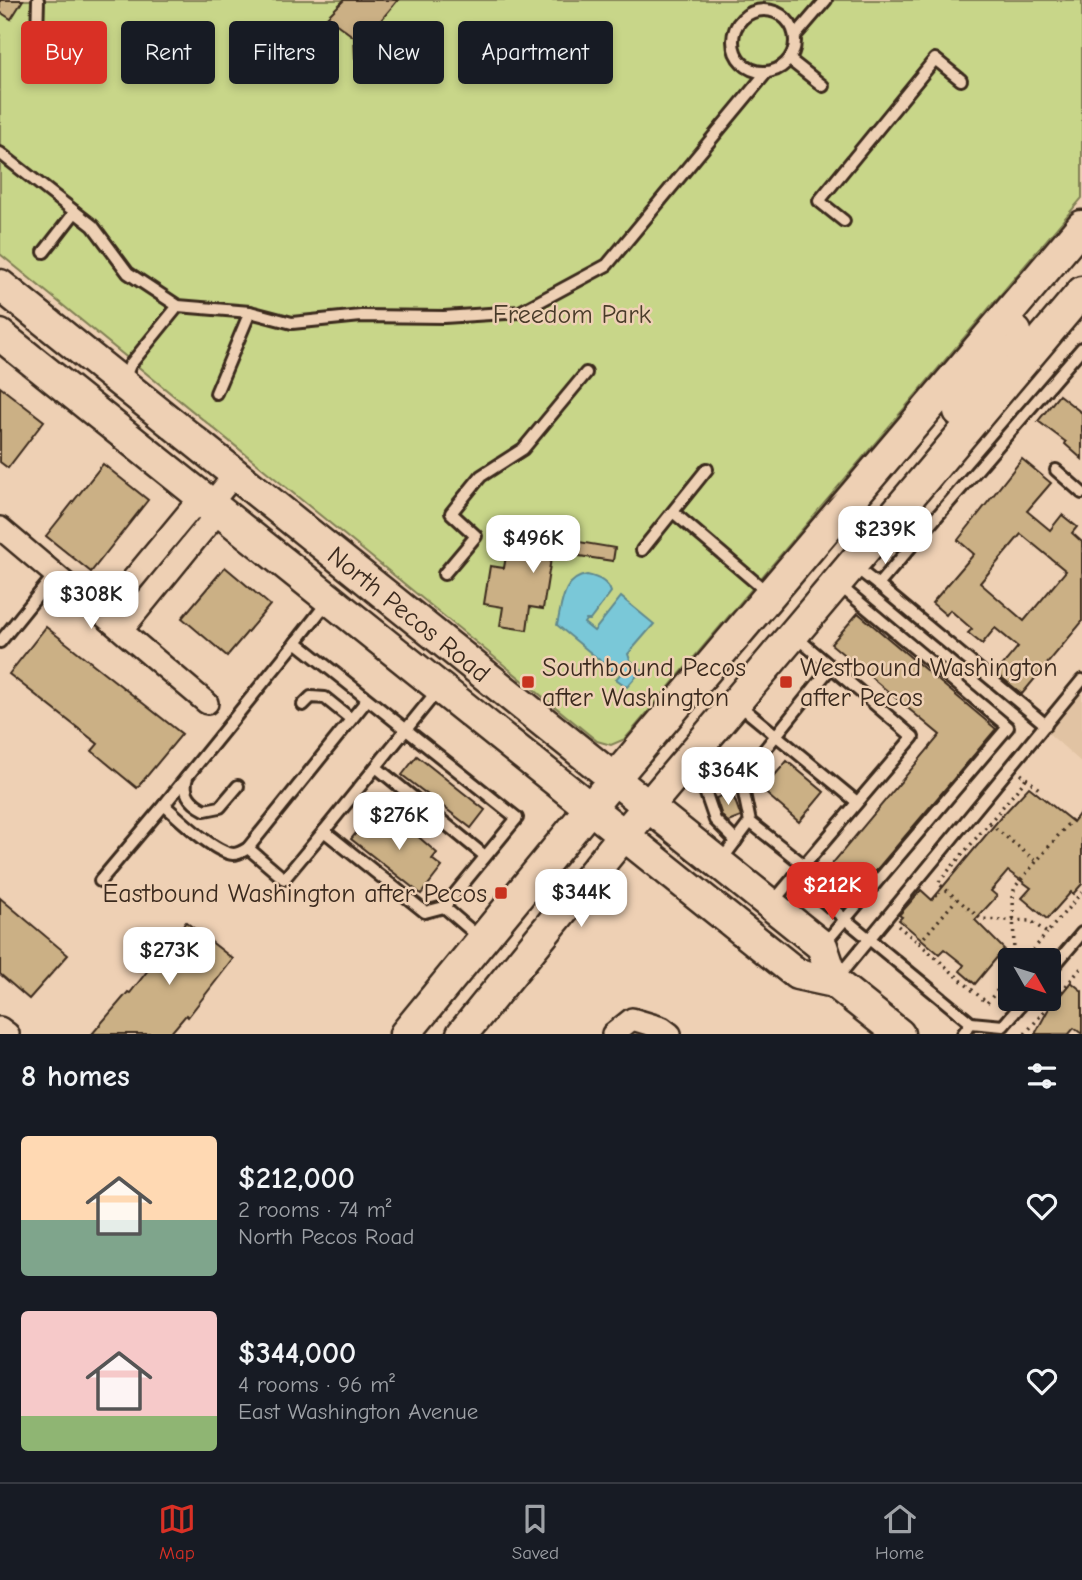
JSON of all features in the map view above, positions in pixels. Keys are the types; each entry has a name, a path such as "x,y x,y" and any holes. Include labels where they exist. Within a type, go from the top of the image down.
{"main road":[{"path":"462,1034 608,822 748,658 764,624 771,594 1082,226"},
{"path":"906,501 937,441 1044,290 1048,274 1045,269"},
{"name":"North Pecos Road","path":"0,285 632,793 727,852 771,905 822,946"},
{"path":"405,1034 482,940 608,822 632,793 736,702 1082,292"},
{"path":"0,312 97,388 109,391 122,383"},
{"name":"North Pecos Road","path":"0,335 797,974 834,982 899,1034"},
{"path":"822,946 834,982"}],"street":[{"path":"122,630 210,522 210,505 235,474"},
{"path":"104,614 191,509 210,505"},
{"path":"0,528 207,704"},
{"path":"612,1034 632,1019 662,1028 670,1034"},
{"path":"0,1028 8,1034"}],"lane":[{"path":"37,21 38,0"},
{"path":"795,36 826,0"},
{"path":"756,10 777,12 785,18 795,36 794,49 789,60 778,69 766,73 746,67 734,51 734,30 739,21 756,10"},
{"path":"844,221 819,201 935,59 961,80"},
{"path":"789,60 822,86"},
{"path":"0,153 93,226 128,273 178,306 250,312 292,323 361,316 444,317 520,312 607,265 766,73"},
{"path":"44,252 75,212"},
{"path":"122,383 130,365 178,306"},
{"path":"216,393 250,312"},
{"path":"878,586 1082,348"},
{"path":"444,574 476,536 451,513 481,475 523,449 586,373"},
{"path":"642,550 707,470"},
{"path":"1056,470 1082,493"},
{"path":"673,512 771,594"},
{"path":"0,642 55,574"},
{"path":"845,574 878,586 1046,725"},
{"path":"822,946 1008,727 845,574"},
{"path":"100,881 330,599"},
{"path":"771,905 913,737 793,635"},
{"path":"296,642 517,818 444,907 425,912 324,831"},
{"path":"727,852 704,788 741,779 831,667"},
{"path":"834,982 1082,680"},
{"path":"248,848 284,879 440,688"},
{"path":"303,705 311,696 321,696 351,719"},
{"path":"163,805 211,844 229,854 238,854 248,848 367,700"},
{"path":"736,702 857,802"},
{"path":"376,767 485,856"},
{"path":"187,777 186,793 191,801 205,810 220,807 238,786"},
{"path":"741,779 750,822 804,865"},
{"path":"727,852 750,822"},
{"path":"794,877 971,1023 1003,1026 1015,1012"},
{"path":"444,907 482,940"},
{"path":"1061,958 1082,933"},
{"path":"963,1034 971,1023"}],"path":[{"path":"1011,766 1039,789"},
{"path":"1026,778 938,883 981,919 1031,921 1047,933"},
{"path":"1014,948 1015,887 1073,818"},
{"path":"989,823 1037,862"},
{"path":"1035,948 1082,892"},
{"path":"919,943 957,899"},
{"path":"887,917 987,1003 998,990"},
{"path":"1025,1034 1082,967"}],"shaded area":[{"path":"1082,670 1082,763 1038,724"}],"green space":[{"name":"Freedom Park","path":"0,0 1082,0 1082,198 625,739 611,745 597,741 0,254"}],"water":[{"path":"587,575 602,580 611,592 590,620 584,623 594,631 621,597 654,624 628,654 630,660 642,670 627,687 616,679 622,672 620,669 614,672 557,625 568,587 572,581"}],"building":[{"path":"0,0 23,0 11,19 0,12"},
{"path":"344,0 398,0 380,21 353,21 353,36 339,26 339,21 327,17"},
{"path":"0,387 44,421 8,468 0,462"},
{"path":"1059,395 1082,413 1082,459 1066,442 1038,421"},
{"path":"1022,459 1051,483 1027,511 1050,530 1062,515 1077,527 1072,533 1082,542 1082,622 1022,694 996,673 1018,647 995,628 982,644 968,633 972,629 950,610 946,615 932,603 974,554 958,540","holes":["1021,534 1066,571 1024,621 980,583"]},
{"path":"103,464 148,500 91,572 46,536"},
{"path":"548,526 574,530 573,541 615,548 613,561 552,552 543,609 530,607 527,630 500,626 503,607 484,604 490,566 504,568 508,544 545,550"},
{"path":"225,567 270,605 227,656 182,618"},
{"path":"858,613 996,729 845,907 816,883 940,735 831,644"},
{"path":"46,627 182,734 137,788 92,751 98,744 9,674"},
{"path":"417,756 485,810 471,828 402,775"},
{"path":"787,761 824,792 799,822 762,790"},
{"path":"1029,787 1073,822 1082,810 1082,884 1073,894 1071,892 1047,919 1022,898 1031,888 1008,871 991,891 997,896 975,920 1003,948 998,948 998,956 975,984 960,971 964,965 944,949 939,954 899,920 902,917 899,915 921,890 932,900"},
{"path":"732,792 741,817 728,822 722,816 716,798"},
{"path":"373,812 400,833 406,826 437,853 432,859 442,867 421,894 351,839"},
{"path":"0,898 68,955 29,999 0,974"},
{"path":"186,922 233,959 188,1017 186,1015 170,1034 92,1034 128,992 130,993"},
{"path":"1071,982 1082,991 1082,1034 1074,1028 1069,1034 1035,1034 1047,1012 1061,1011 1061,994"}],"place":[{"name":"Southbound Pecos after Washington","path":"528,682"},
{"name":"Westbound Washington after Pecos","path":"786,682"},
{"name":"Eastbound Washington after Pecos","path":"501,893"}]}
